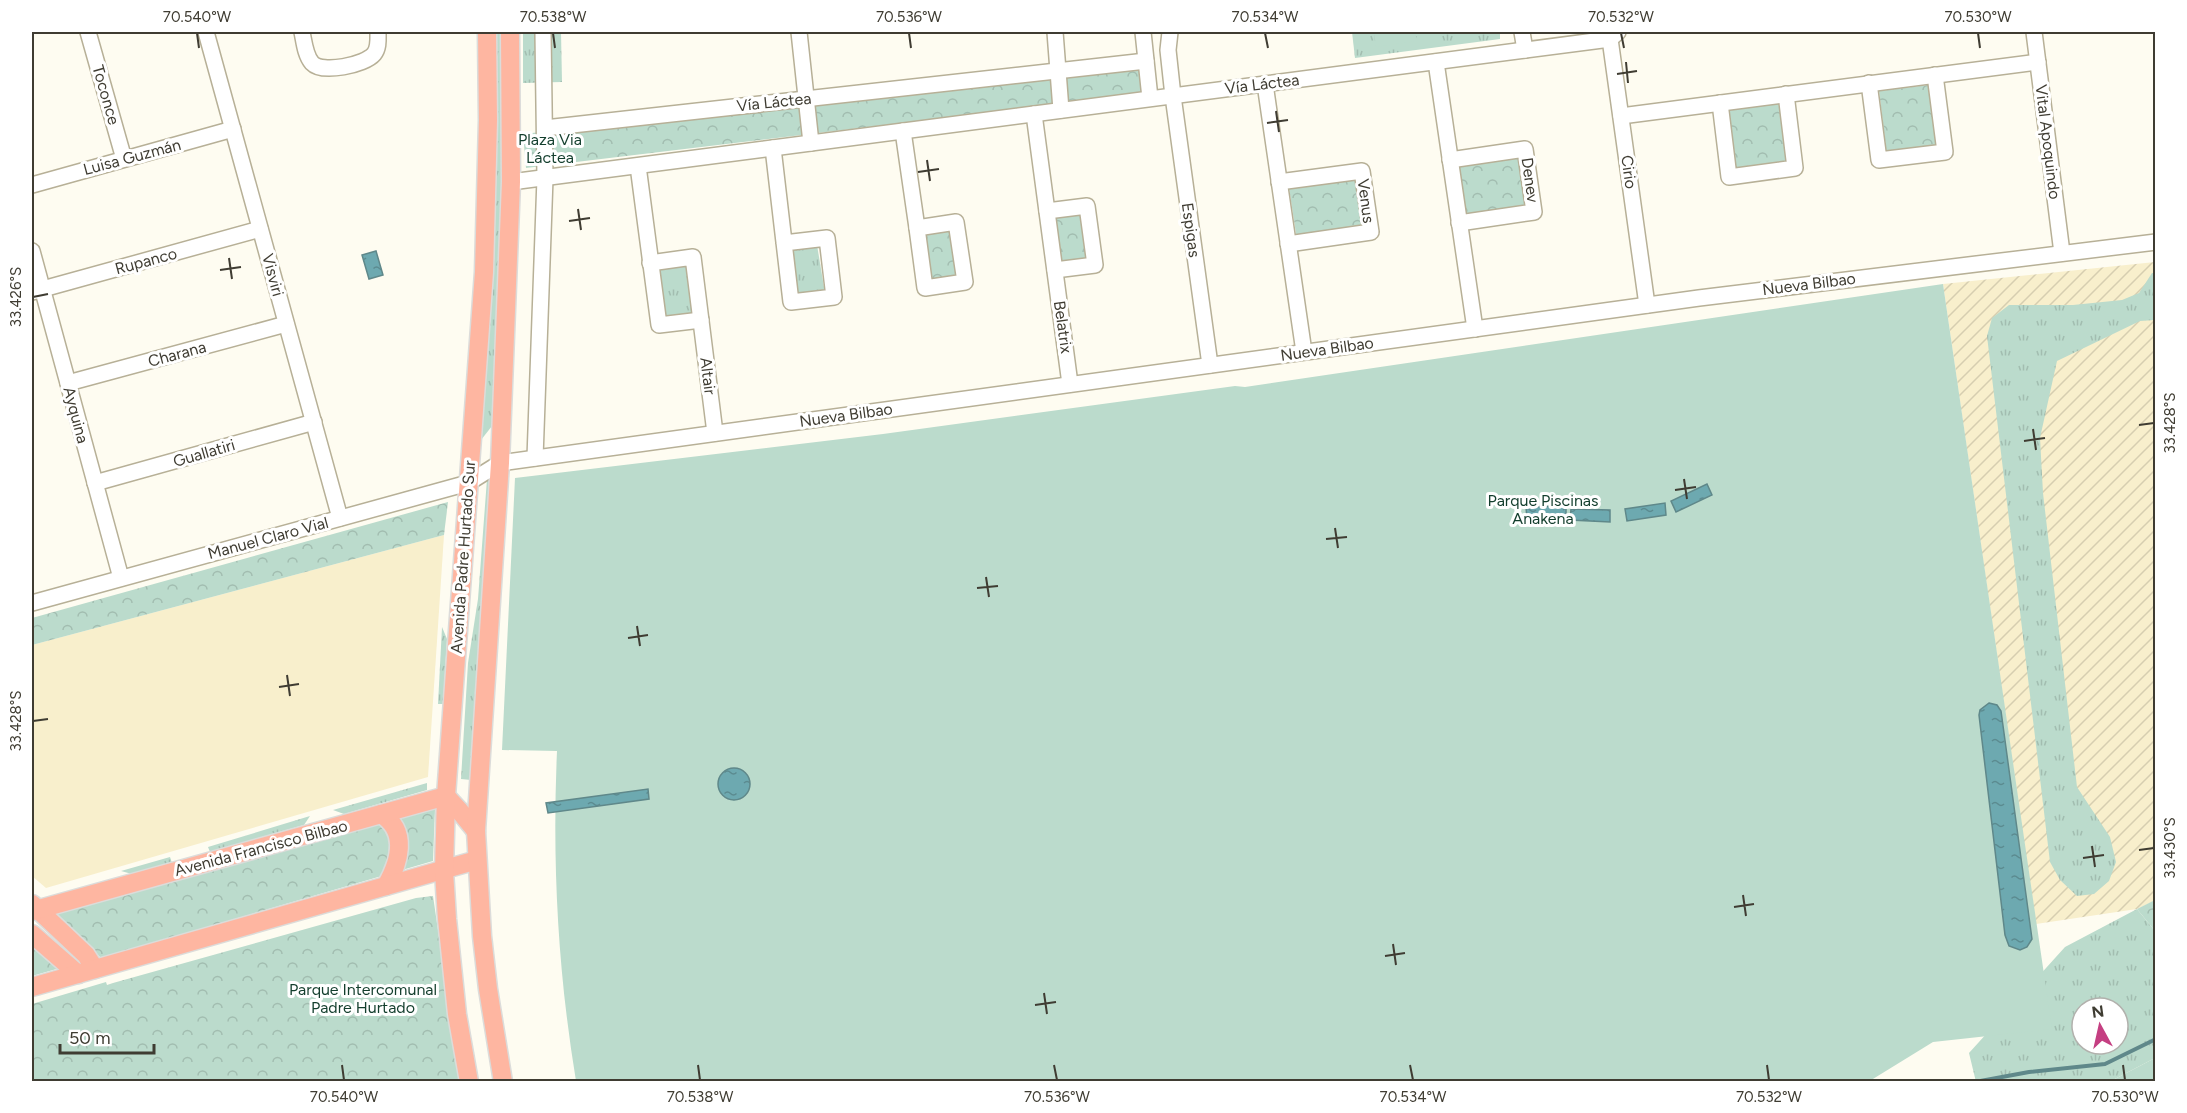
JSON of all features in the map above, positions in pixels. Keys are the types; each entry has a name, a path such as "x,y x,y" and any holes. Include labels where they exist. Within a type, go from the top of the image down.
{"main road":[{"name":"Avenida Padre Hurtado Sur","path":"469,1082 451,966 444,871 446,796 484,272 488,120 487,32"},
{"name":"Avenida Padre Hurtado Sur","path":"503,1082 488,989 476,831 500,463 511,182 510,32"},
{"path":"446,796 476,831"},
{"name":"Avenida Francisco Bilbao","path":"34,908 446,796"},
{"path":"381,814 392,824 399,846 397,863 386,886"},
{"path":"32,987 477,860"},
{"path":"34,908 86,955 87,972"},
{"path":"32,934 87,972"}],"street":[{"name":"Toconce","path":"88,32 124,159"},
{"name":"Visviri","path":"206,32 340,518"},
{"path":"302,32 311,62 326,69 368,59 377,48 378,32"},
{"path":"535,458 545,178 543,32"},
{"path":"799,32 811,143"},
{"path":"1055,32 1061,110"},
{"path":"1143,32 1150,98"},
{"name":"Espigas","path":"1170,32 1168,50 1173,96 1210,365"},
{"path":"1522,32 1525,50"},
{"name":"Vital Apoquindo","path":"2034,32 2062,253"},
{"name":"Vía Láctea","path":"511,182 1436,62 1614,35"},
{"name":"Cirio","path":"1614,35 1621,116 1647,305"},
{"name":"Vía Láctea","path":"545,128 1146,61"},
{"path":"1436,62 1475,328"},
{"path":"1621,116 2038,62"},
{"path":"1869,83 1879,160 1945,152 1935,75"},
{"path":"1265,84 1304,352"},
{"path":"1720,103 1730,177 1795,168 1786,94"},
{"name":"Belatrix","path":"1034,114 1071,384"},
{"name":"Luisa Guzmán","path":"32,185 233,129"},
{"path":"903,131 925,288 964,282 956,222 917,228"},
{"path":"773,148 784,243 791,302 834,297 827,238 784,243"},
{"name":"Denev","path":"1450,160 1525,149 1534,212 1459,223"},
{"path":"638,166 658,325 701,320"},
{"name":"Venus","path":"1280,183 1362,171 1371,232 1288,244"},
{"path":"1047,211 1087,206 1095,265 1055,270"},
{"name":"Rupanco","path":"37,291 260,229"},
{"name":"Nueva Bilbao","path":"500,463 1647,305 2156,242"},
{"name":"Ayquina","path":"32,251 37,291 68,383 121,578"},
{"name":"Altair","path":"650,263 693,257 716,433"},
{"name":"Charana","path":"68,383 286,324"},
{"name":"Guallatiri","path":"95,483 314,422"},
{"name":"Manuel Claro Vial","path":"32,603 468,483 500,463"}],"shaded area":[{"path":"2155,262 2156,900 2137,909 2036,924 1943,284"},
{"path":"444,535 428,777 46,888 32,876 32,645"}],"green space":[{"path":"494,32 506,32 504,169 492,426 481,440"},
{"path":"523,32 561,32 562,82 523,83"},
{"path":"1352,32 1500,32 1500,39 1355,58"},
{"path":"1374,32 1415,32 1417,41 1376,47"},
{"name":"Plaza Via Láctea","path":"1139,65 1144,94 526,168 523,134"},
{"path":"1928,85 1937,149 1887,156 1879,91"},
{"path":"1778,100 1787,162 1736,169 1727,107"},
{"path":"1518,154 1525,210 1461,218 1454,162"},
{"path":"1355,177 1363,229 1297,240 1289,188"},
{"path":"1081,212 1088,260 1060,264 1053,216"},
{"path":"951,229 958,277 930,281 923,233"},
{"path":"817,245 825,293 797,297 790,249"},
{"path":"686,266 693,314 666,318 659,270"},
{"path":"2152,273 2155,273 2155,320 2140,321 2057,361 2040,438 2043,493 2077,787 2110,837 2116,862 2109,881 2094,894 2077,896 2060,880 2050,862 1987,336 1992,318 2009,305 2073,305 2122,300 2139,293"},
{"name":"Parque Piscinas Anakena","path":"1943,284 2052,1029 1933,1042 1868,1082 576,1081 565,999 558,917 555,834 557,751 502,750 515,478 883,434 1235,386 1245,387"},
{"path":"487,479 489,480 471,780 461,779 468,663 478,599"},
{"path":"448,502 444,535 32,645 32,618"},
{"path":"442,627 447,639 443,704 438,704"},
{"path":"427,783 427,790 344,814 333,810"},
{"path":"435,809 433,861 101,958 55,914"},
{"path":"310,816 304,825 210,852 208,847"},
{"path":"170,857 172,863 132,874 121,871"},
{"name":"Parque Intercomunal Padre Hurtado","path":"433,896 463,1081 32,1082 32,1004 416,898"},
{"path":"2155,900 2155,931 2137,909"},
{"path":"2137,909 2155,931 2155,1058 2111,1081 1976,1082 1969,1053 2065,947"},
{"path":"32,945 60,968 32,976"},
{"path":"2155,1058 2155,1081 2111,1081"}],"water":[{"path":"376,251 383,275 369,279 362,255"},
{"path":"1707,484 1712,495 1676,512 1671,501"},
{"path":"1665,503 1666,515 1627,521 1625,509"},
{"path":"1566,506 1566,518 1527,519 1526,507"},
{"path":"1571,509 1610,510 1610,522 1570,520"},
{"path":"1989,703 1997,705 2001,711 2032,939 2027,947 2020,950 2009,946 2005,935 1979,715 1980,710"},
{"path":"734,768 745,773 750,784 745,795 734,800 723,795 718,784 723,773"},
{"path":"648,789 649,799 548,813 546,803"}],"waterway":[{"path":"1975,1082 2029,1072 2105,1064 2156,1039"}]}
